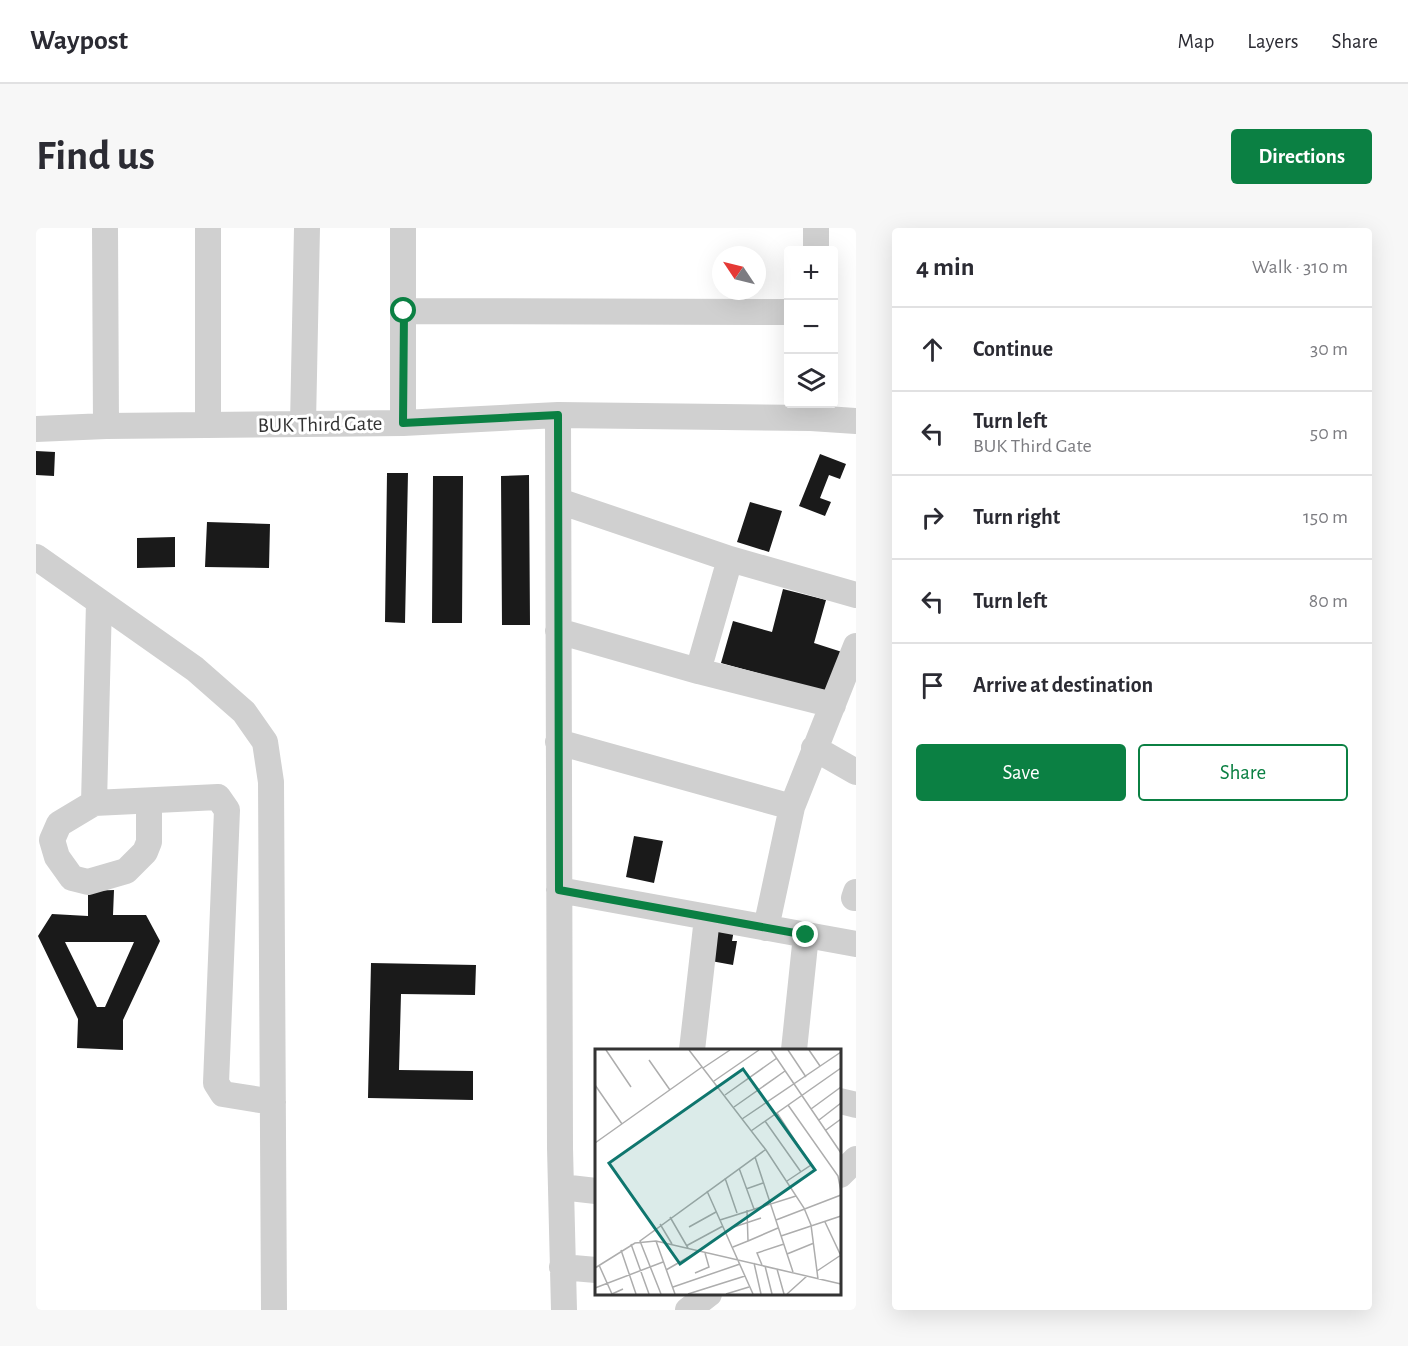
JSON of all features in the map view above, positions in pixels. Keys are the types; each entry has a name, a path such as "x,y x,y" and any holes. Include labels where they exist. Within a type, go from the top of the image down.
{"street":[{"path":"105,228 106,426"},
{"path":"208,228 208,425"},
{"path":"303,424 306,228"},
{"path":"403,228 403,423"},
{"path":"816,228 816,246"},
{"path":"404,311 784,312"},
{"name":"BUK Third Gate","path":"36,429 106,426 403,423 558,415 812,411 856,421"},
{"path":"558,415 561,1267 564,1310"},
{"path":"559,501 730,559 856,595"},
{"path":"36,557 195,669 244,712 266,742 271,782 274,1310"},
{"path":"698,671 730,559"},
{"path":"94,803 99,602"},
{"path":"558,631 698,671 833,705"},
{"path":"765,928 792,807 856,646"},
{"path":"558,742 792,807"},
{"path":"814,748 856,772"},
{"path":"149,802 149,842 145,852 126,872 88,882 72,878 57,857 52,840 59,824 94,803 218,797 227,810 216,1083 223,1094 273,1102"},
{"path":"559,890 856,944"},
{"path":"692,1049 707,918"},
{"path":"794,1049 806,935"},
{"path":"841,1101 856,1105"},
{"path":"841,1173 856,1159"},
{"path":"561,1187 595,1191"},
{"path":"561,1267 595,1270"},
{"path":"688,1310 707,1295"}],"building":[{"path":"36,451 55,452 54,476 36,475"},
{"path":"820,454 846,464 840,479 829,475 820,498 831,502 825,516 799,506"},
{"path":"387,473 408,473 405,623 385,622"},
{"path":"529,475 530,625 502,625 501,476"},
{"path":"433,476 463,476 462,623 432,623"},
{"path":"750,502 782,511 769,552 737,542"},
{"path":"207,522 270,524 269,568 205,567"},
{"path":"175,537 175,567 137,568 137,538"},
{"path":"783,589 826,600 814,643 842,652 830,693 721,663 733,621 772,632"},
{"path":"634,836 663,841 654,883 626,877"},
{"path":"114,890 113,915 146,915 160,941 123,1020 123,1050 77,1048 78,1019 38,936 52,914 88,916 88,891","holes":["65,942 134,942 105,1007 97,1007"]},
{"path":"718,927 734,930 732,941 737,941 733,965 711,961"},
{"path":"371,963 476,965 475,995 401,994 399,1070 473,1071 473,1100 368,1098"}],"route":[{"path":"404,311 403,423 558,415 559,890 806,935"}]}
